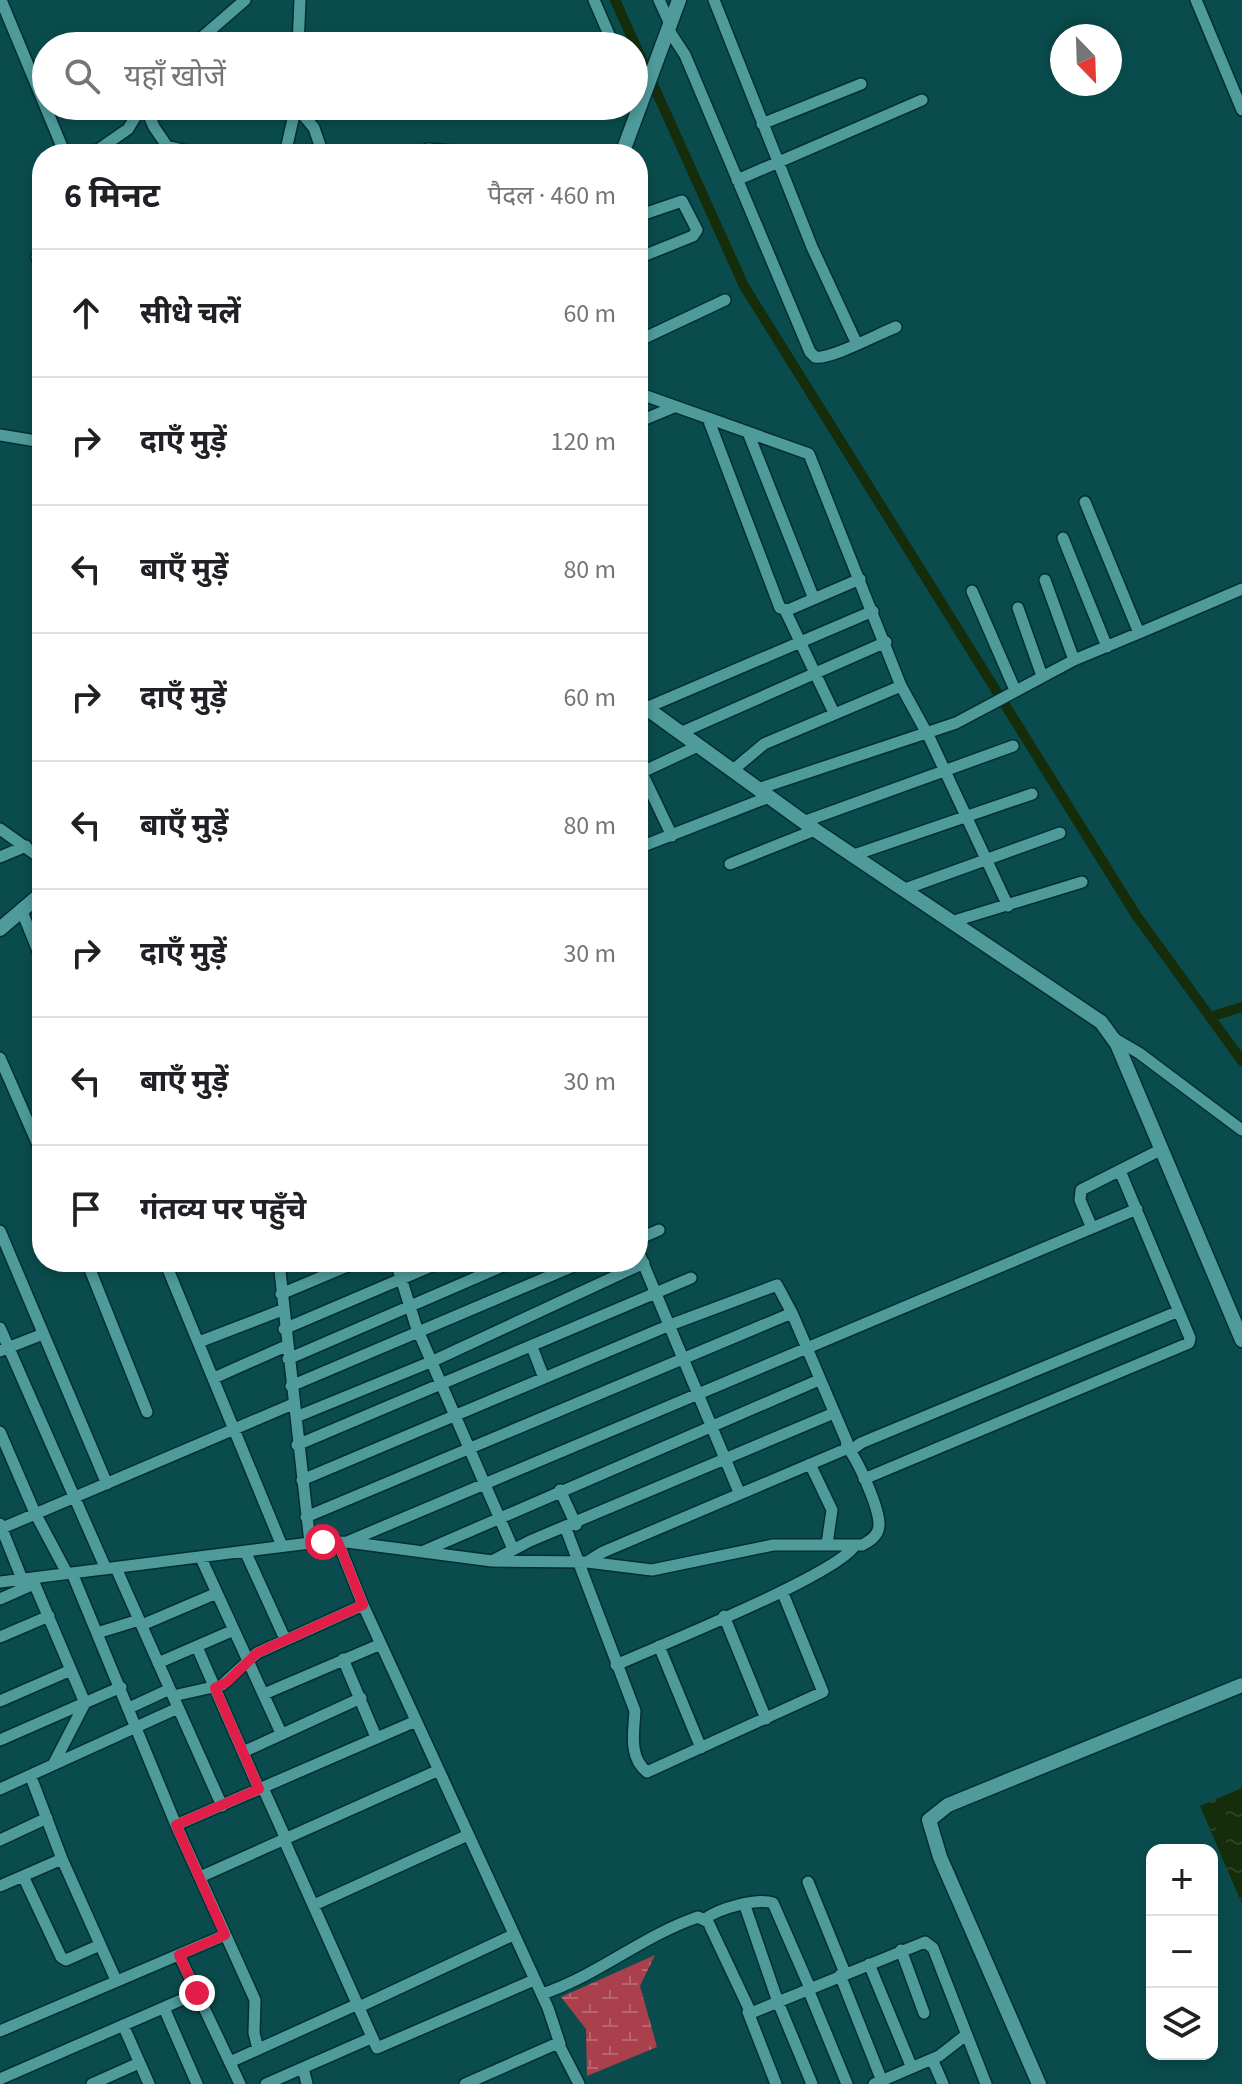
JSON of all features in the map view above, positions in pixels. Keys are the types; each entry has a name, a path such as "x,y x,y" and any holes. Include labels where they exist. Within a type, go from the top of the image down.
{"street":[{"path":"1,0 32,75"},
{"path":"208,32 245,0"},
{"path":"299,32 300,0"},
{"path":"594,0 608,32"},
{"path":"659,0 810,352 815,357 830,357 856,342 896,327"},
{"path":"648,79 679,0"},
{"path":"714,0 777,161 856,342"},
{"path":"1196,0 1242,110"},
{"path":"762,124 861,84"},
{"path":"737,180 922,100"},
{"path":"51,120 61,144"},
{"path":"106,144 128,129 134,120"},
{"path":"151,120 166,144"},
{"path":"287,144 293,120"},
{"path":"307,120 320,144"},
{"path":"625,144 633,120"},
{"path":"648,213 682,201 697,230 693,236 648,254"},
{"path":"648,336 725,300"},
{"path":"648,397 809,454 901,686 1008,906"},
{"path":"648,418 674,407"},
{"path":"709,421 779,605 802,641 834,713"},
{"path":"0,435 32,440"},
{"path":"749,435 814,599"},
{"path":"1085,502 1139,633"},
{"path":"1063,538 1107,647"},
{"path":"785,610 860,579"},
{"path":"1045,580 1074,660"},
{"path":"648,844 764,793 924,731 956,723 1074,660 1242,589"},
{"path":"972,591 1015,690"},
{"path":"1018,608 1042,676"},
{"path":"648,703 873,611"},
{"path":"680,733 886,642"},
{"path":"733,770 764,744 901,686"},
{"path":"648,709 809,826 1101,1022 1115,1039 1242,1340"},
{"path":"648,770 698,746"},
{"path":"730,864 809,826 944,770 1013,746"},
{"path":"648,790 672,836"},
{"path":"854,855 1032,794"},
{"path":"0,829 32,851"},
{"path":"905,889 986,857 1060,833"},
{"path":"0,857 26,846"},
{"path":"951,922 1082,882"},
{"path":"0,929 32,901"},
{"path":"21,909 32,936"},
{"path":"1115,1039 1139,1053 1242,1130"},
{"path":"0,1058 32,1131"},
{"path":"1092,1228 1079,1193 1162,1149"},
{"path":"864,1479 1186,1345 1190,1338 1120,1171"},
{"path":"342,1542 1137,1209"},
{"path":"648,1235 659,1230"},
{"path":"0,1231 107,1484"},
{"path":"91,1272 147,1412"},
{"path":"169,1272 282,1546"},
{"path":"280,1272 310,1543"},
{"path":"281,1294 333,1272"},
{"path":"400,1272 419,1332 513,1549"},
{"path":"284,1329 418,1272"},
{"path":"214,1378 410,1306 489,1272"},
{"path":"291,1386 560,1272"},
{"path":"296,1417 433,1361 625,1272"},
{"path":"647,1272 739,1492"},
{"path":"297,1445 691,1278"},
{"path":"302,1480 773,1284 781,1289 792,1313 864,1479 879,1525 874,1537 855,1545 834,1565 616,1665"},
{"path":"199,1342 282,1310"},
{"path":"583,1562 739,1492 1179,1311"},
{"path":"306,1517 792,1313"},
{"path":"0,1328 4,1350 140,1622 222,1806"},
{"path":"4,1350 43,1334"},
{"path":"532,1347 544,1378"},
{"path":"424,1551 498,1516 819,1380"},
{"path":"85,1703 49,1616 1,1527 293,1404"},
{"path":"492,1561 513,1549 834,1413"},
{"path":"0,1432 35,1513 70,1573 97,1633 176,1825 256,2005 254,2033 258,2049"},
{"path":"810,1464 832,1510 827,1544"},
{"path":"560,1490 616,1665 635,1711 632,1740 644,1770 655,1771 823,1692 782,1591"},
{"path":"0,1582 29,1581 70,1573 310,1543 342,1542 492,1561 583,1562 661,1570 773,1545 855,1545"},
{"path":"342,1542 363,1605 542,1994 579,2084"},
{"path":"245,1551 285,1639"},
{"path":"201,1558 281,1733"},
{"path":"0,1599 29,1581"},
{"path":"97,1633 140,1622 217,1593"},
{"path":"129,1708 171,1692 215,1688 232,1677 247,1659 363,1605"},
{"path":"0,1637 49,1616"},
{"path":"724,1616 766,1719"},
{"path":"158,1663 234,1630"},
{"path":"264,1694 381,1644"},
{"path":"659,1646 701,1748"},
{"path":"197,1647 375,2046 382,2049 534,1980"},
{"path":"343,1659 376,1737"},
{"path":"0,1701 71,1670"},
{"path":"1039,2084 940,1857 929,1820 948,1805 1242,1685"},
{"path":"0,1740 121,1687"},
{"path":"243,1752 361,1698"},
{"path":"54,1763 85,1703"},
{"path":"0,1789 178,1708"},
{"path":"176,1825 416,1721"},
{"path":"200,1877 439,1770"},
{"path":"31,1777 62,1859 116,1980"},
{"path":"0,1840 47,1818"},
{"path":"314,1905 468,1835"},
{"path":"0,1886 62,1859"},
{"path":"23,1876 61,1957 70,1959 100,1945"},
{"path":"808,1882 843,1974 878,2082 898,2079 966,2035"},
{"path":"542,1994 575,1983 625,1950 698,1917 705,1919 726,1907 765,1901 776,1906 847,2084"},
{"path":"745,1906 778,2002 812,2084"},
{"path":"705,1919 748,2012 776,2084"},
{"path":"0,2031 225,1935"},
{"path":"230,2062 513,1935"},
{"path":"748,2012 923,1941 932,1946 986,2084"},
{"path":"901,1950 924,2013"},
{"path":"179,1955 240,2084"},
{"path":"869,1964 912,2068"},
{"path":"4,2080 197,1993"},
{"path":"164,2008 197,2084"},
{"path":"123,2025 149,2084"},
{"path":"266,2084 371,2038"},
{"path":"465,2084 560,2044"},
{"path":"932,2059 943,2084"},
{"path":"98,2083 139,2063"},
{"path":"303,2068 307,2084"}],"green space":[{"path":"655,1955 640,1986 657,2047 587,2076 586,2029 561,1997"}],"water":[{"path":"1242,1788 1242,1904 1218,1844 1200,1806"}],"waterway":[{"path":"615,0 629,32"},
{"path":"648,73 744,286 1136,915 1242,1061"},
{"path":"1210,1017 1242,1007"}],"route":[{"path":"197,1993 179,1955 225,1935 176,1825 259,1789 215,1688 227,1682 244,1662 257,1653 363,1605 338,1542 323,1542"}]}
